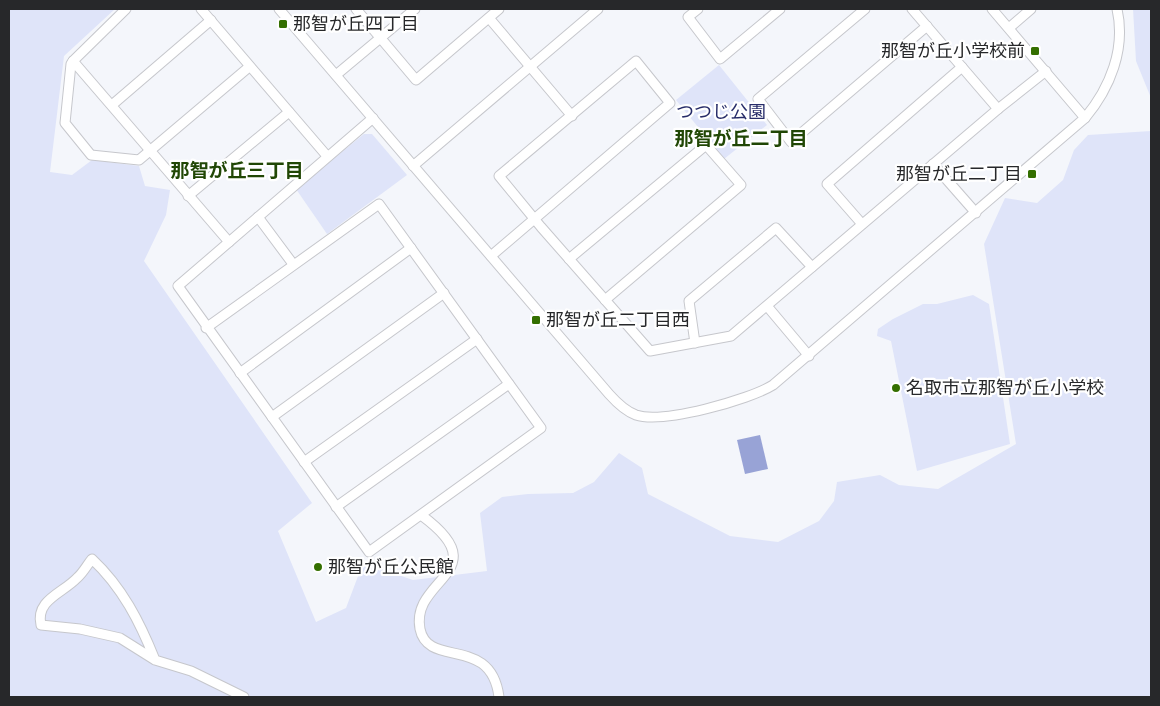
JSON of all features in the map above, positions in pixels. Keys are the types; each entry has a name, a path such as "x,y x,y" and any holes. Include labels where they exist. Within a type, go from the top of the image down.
{"street":[{"path":"126,9 70,64 65,123 91,155 139,160 249,67"},
{"path":"201,9 327,156"},
{"path":"279,9 618,404 637,415 665,416 749,398 773,385 1085,118 1106,89 1115,64 1120,32 1117,9"},
{"path":"356,9 416,80 499,9"},
{"path":"336,75 415,9"},
{"path":"413,166 598,9"},
{"path":"698,9 688,17 720,59 780,9"},
{"path":"865,9 758,99 791,142 927,26"},
{"path":"912,9 998,109"},
{"path":"992,9 1085,118"},
{"path":"1009,28 1031,9"},
{"path":"489,18 572,116"},
{"path":"112,105 211,20"},
{"path":"73,61 229,242"},
{"path":"491,256 535,219 670,103 636,61 500,176 535,219 569,259 650,351 731,336 998,109 1046,71"},
{"path":"862,224 827,184 962,67"},
{"path":"188,196 289,112"},
{"path":"206,328 379,204 541,428 369,552 206,328 178,286 373,118"},
{"path":"569,259 706,145 741,185 605,300"},
{"path":"933,164 976,213"},
{"path":"258,217 293,264"},
{"path":"695,343 689,301 776,228 812,267"},
{"path":"240,373 411,248"},
{"path":"272,417 444,293"},
{"path":"767,306 809,356"},
{"path":"304,462 477,339"},
{"path":"336,508 509,384"},
{"path":"422,515 441,529 449,541 453,555 451,570 427,598 422,607 420,630 424,638 440,650 475,659 487,666 494,675 499,697"},
{"path":"155,660 137,616 103,570 92,559 77,578 44,603 39,616 41,625 80,629 120,638 155,660 191,671 244,697"}],"green space":[{"path":"9,9 115,9 64,56 50,172 72,175 92,160 139,166 145,186 170,190 166,215 144,261 312,503 278,531 316,622 346,608 363,563 413,580 487,571 480,513 502,497 528,494 573,493 594,482 619,453 642,468 648,494 730,536 778,542 819,521 834,501 837,482 880,475 899,485 938,489 1016,444 984,244 1005,198 1037,203 1063,180 1074,150 1088,135 1151,131 1151,697 9,697"},
{"path":"1133,9 1151,9 1151,98 1136,61"},
{"name":"つつじ公園","path":"719,65 767,125 724,159 676,100"},
{"path":"364,134 372,134 407,175 327,234 296,189"},
{"path":"973,295 989,304 1010,444 917,471 891,341 877,336 878,329 923,304 937,304"}],"water":[{"path":"760,435 768,469 745,474 737,440"}],"place":[{"name":"那智が丘四丁目","path":"283,24"},
{"name":"那智が丘小学校前","path":"1035,51"},
{"name":"那智が丘二丁目","path":"1032,174"},
{"name":"那智が丘二丁目西","path":"536,320"},
{"name":"名取市立那智が丘小学校","path":"896,388"},
{"name":"那智が丘公民館","path":"318,567"}],"district":[{"name":"那智が丘二丁目","path":"741,138"},
{"name":"那智が丘三丁目","path":"237,170"}]}
